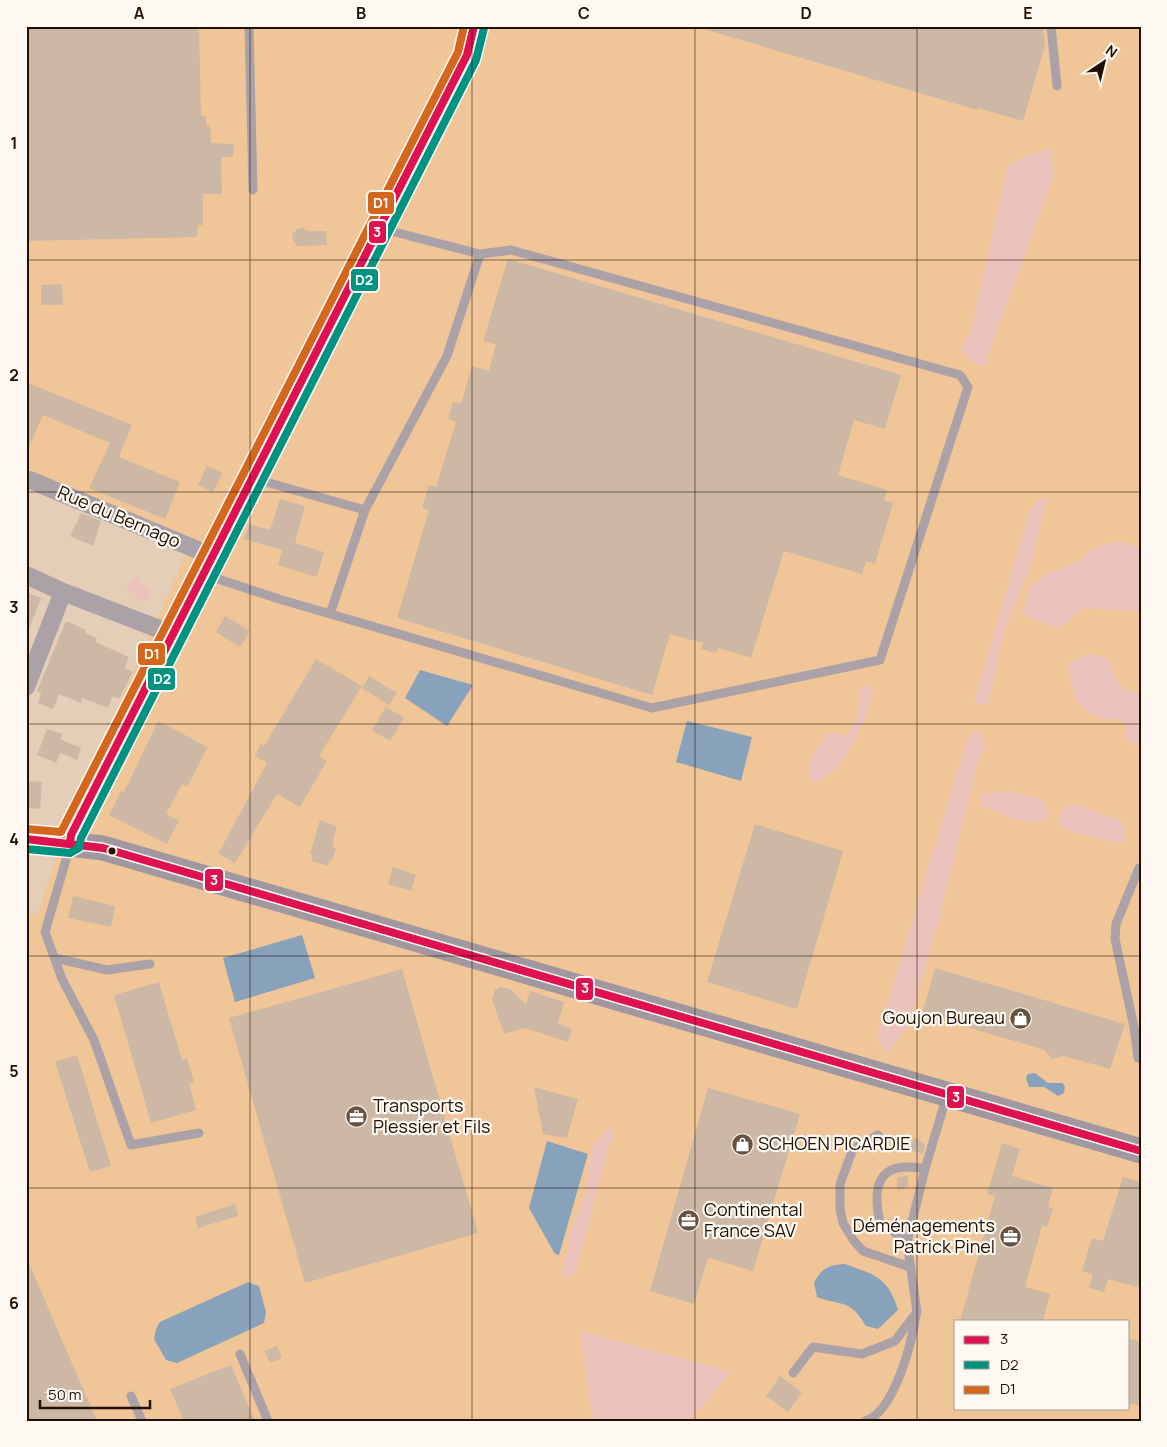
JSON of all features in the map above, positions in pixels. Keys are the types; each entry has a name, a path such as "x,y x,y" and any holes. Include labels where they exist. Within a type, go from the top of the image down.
{"street":[{"path":"70,843 71,835 172,634 467,55 474,26"},
{"name":"Rue du Bernago","path":"26,481 30,480 212,556"},
{"path":"26,575 62,592 172,634"},
{"path":"26,687 62,592"},
{"path":"26,839 103,848 1141,1151"}],"lane":[{"path":"248,26 253,190"},
{"path":"1051,26 1057,86"},
{"path":"203,574 330,614 652,708 880,660 968,387 960,375 512,250 480,254 379,228"},
{"path":"330,614 365,510 447,356 480,254"},
{"path":"252,478 365,510"},
{"path":"70,843 45,932 62,979 94,1040 131,1145 199,1133"},
{"path":"1138,1058 1134,1027 1115,939 1116,924 1139,868"},
{"path":"54,958 107,970 150,964"},
{"path":"865,1421 872,1419 896,1386 912,1341 917,1312 907,1242 947,1095"},
{"path":"878,1135 853,1149 840,1184 840,1208 843,1223 863,1251 910,1267"},
{"path":"907,1242 880,1222 875,1192 882,1179 895,1167 909,1166 926,1169"},
{"path":"793,1373 813,1347 862,1354 895,1341 917,1312"},
{"path":"240,1354 268,1421"},
{"path":"131,1396 142,1421"}],"shaded area":[{"path":"26,26 1141,26 1141,1421 26,1421 26,913 38,913 70,815 186,554 26,482"},
{"path":"1051,148 1054,176 984,366 978,366 961,352 972,327 1007,167 1024,157"},
{"path":"1048,498 1029,570 1005,628 989,701 986,704 974,704 1028,515 1037,500"},
{"path":"1120,541 1141,548 1141,611 1084,608 1058,629 1023,615 1029,587 1045,575 1080,560 1092,549"},
{"path":"135,578 152,593 143,603 126,588"},
{"path":"1087,654 1103,656 1111,662 1116,679 1123,688 1128,691 1141,693 1141,741 1136,746 1126,740 1126,726 1120,720 1095,716 1080,705 1075,697 1068,663"},
{"path":"866,686 873,689 871,700 860,730 852,745 833,771 822,779 810,782 808,766 814,752 827,735 833,733 844,736 853,726 856,720 861,688"},
{"path":"971,732 982,732 985,747 979,759 939,920 908,1027 889,1051 883,1049 877,1038 961,759"},
{"path":"1009,791 1044,800 1050,817 1042,823 1019,821 982,806 980,794"},
{"path":"1075,804 1116,819 1126,827 1125,841 1120,843 1080,834 1058,825 1060,814 1067,805"},
{"path":"612,1127 615,1138 609,1145 576,1273 565,1278 562,1276 570,1232 587,1191 592,1147 604,1131"},
{"path":"580,1331 732,1372 689,1421 592,1421"}],"water":[{"path":"420,670 473,685 447,726 405,698"},
{"path":"687,721 752,737 741,781 676,762"},
{"path":"302,935 315,978 235,1002 223,958"},
{"path":"1035,1073 1048,1083 1062,1083 1065,1086 1064,1093 1058,1096 1044,1087 1029,1087 1026,1078 1028,1074"},
{"path":"547,1141 588,1154 559,1255 555,1254 529,1208"},
{"path":"845,1264 865,1271 879,1279 890,1290 898,1310 878,1329 866,1326 850,1307 817,1297 814,1283 820,1274 830,1266"},
{"path":"248,1282 259,1286 266,1312 264,1323 177,1363 166,1360 154,1339 160,1322"}],"building":[{"path":"26,26 199,26 201,116 206,116 206,125 210,125 211,143 234,144 233,157 221,157 222,194 203,194 203,225 198,225 197,237 26,241"},
{"path":"704,26 1043,26 1045,46 1023,121 978,108 977,110 704,29"},
{"path":"303,228 309,231 326,231 327,245 298,246 293,241 292,235 297,229"},
{"path":"508,259 901,375 885,429 854,420 838,475 887,490 884,500 893,503 875,564 866,561 862,574 784,551 751,658 718,648 716,653 701,649 703,643 670,634 652,695 397,618 429,510 422,508 429,485 436,487 456,422 448,419 453,402 461,404 472,366 489,371 496,344 483,341"},
{"path":"62,284 63,305 41,305 41,285"},
{"path":"26,382 132,425 119,457 180,482 165,519 89,488 110,443 43,415 26,454"},
{"path":"207,466 222,473 213,493 198,485"},
{"path":"280,499 305,506 295,543 324,552 317,577 278,565 282,550 244,539 249,524 270,530"},
{"path":"81,513 101,521 93,546 70,536"},
{"path":"26,592 41,598 27,634 26,633"},
{"path":"225,616 250,631 240,647 216,632"},
{"path":"66,621 86,630 85,633 97,638 95,642 129,657 125,668 133,672 119,699 113,696 108,708 82,698 81,703 59,694 53,709 38,703 41,693 37,691"},
{"path":"316,659 362,686 319,756 327,761 300,807 277,794 235,863 218,854 267,763 255,756 261,744 264,746"},
{"path":"369,676 397,693 389,705 362,688"},
{"path":"386,707 404,718 390,741 372,730"},
{"path":"158,721 208,747 187,787 182,784 166,814 179,821 167,844 109,815 121,791 124,792"},
{"path":"47,729 63,734 60,739 81,748 77,760 60,753 56,763 37,755"},
{"path":"26,781 42,782 40,809 26,808"},
{"path":"320,820 337,826 332,844 334,844 333,848 336,848 332,861 329,860 328,866 311,861 313,855 310,854"},
{"path":"755,824 843,851 797,1009 707,982"},
{"path":"393,867 416,875 411,891 388,884"},
{"path":"73,896 115,906 111,927 68,918"},
{"path":"935,968 1125,1024 1110,1069 1064,1056 1052,1059 1045,1050 922,1014"},
{"path":"402,969 478,1233 305,1283 229,1018"},
{"path":"159,982 182,1060 187,1058 194,1082 189,1084 196,1110 151,1123 114,995"},
{"path":"500,987 510,989 526,1004 530,991 564,1002 558,1023 572,1030 568,1042 525,1028 504,1034 492,999 495,990"},
{"path":"77,1055 111,1166 90,1172 55,1062"},
{"path":"534,1087 578,1099 567,1138 543,1134"},
{"path":"708,1088 800,1114 753,1271 708,1258 694,1304 650,1291"},
{"path":"914,1137 925,1144 923,1154 910,1150"},
{"path":"1002,1143 1020,1149 1012,1176 1053,1188 1048,1207 1053,1208 1047,1227 1042,1226 1025,1287 1050,1294 1043,1320 960,1320 995,1196 987,1194"},
{"path":"908,1175 908,1187 897,1190 897,1178"},
{"path":"1123,1177 1141,1182 1141,1288 1108,1279 1104,1292 1089,1288 1093,1275 1082,1271 1092,1238 1103,1241"},
{"path":"235,1204 238,1216 198,1228 195,1217"},
{"path":"26,1256 64,1345 97,1421 26,1421"},
{"path":"1130,1339 1141,1342 1141,1406 1130,1403"},
{"path":"277,1346 282,1358 270,1363 264,1351"},
{"path":"231,1365 255,1421 184,1421 170,1389"},
{"path":"780,1376 802,1392 788,1412 766,1396"}],"transit line":[{"name":"D1","path":"27,829 61,832 458,52 464,26"},
{"name":"3","path":"70,843 71,835 467,55 474,26"},
{"name":"D2","path":"26,849 70,853 79,848 81,838 476,60 484,28"},
{"name":"3","path":"26,839 103,848 1141,1151"}],"place":[{"name":"Goujon Bureau","path":"1021,1018"},
{"name":"Transports Plessier et Fils","path":"357,1116"},
{"name":"SCHOEN PICARDIE","path":"742,1144"},
{"name":"Continental France SAV","path":"688,1220"},
{"name":"Déménagements Patrick Pinel","path":"1011,1236"}]}
